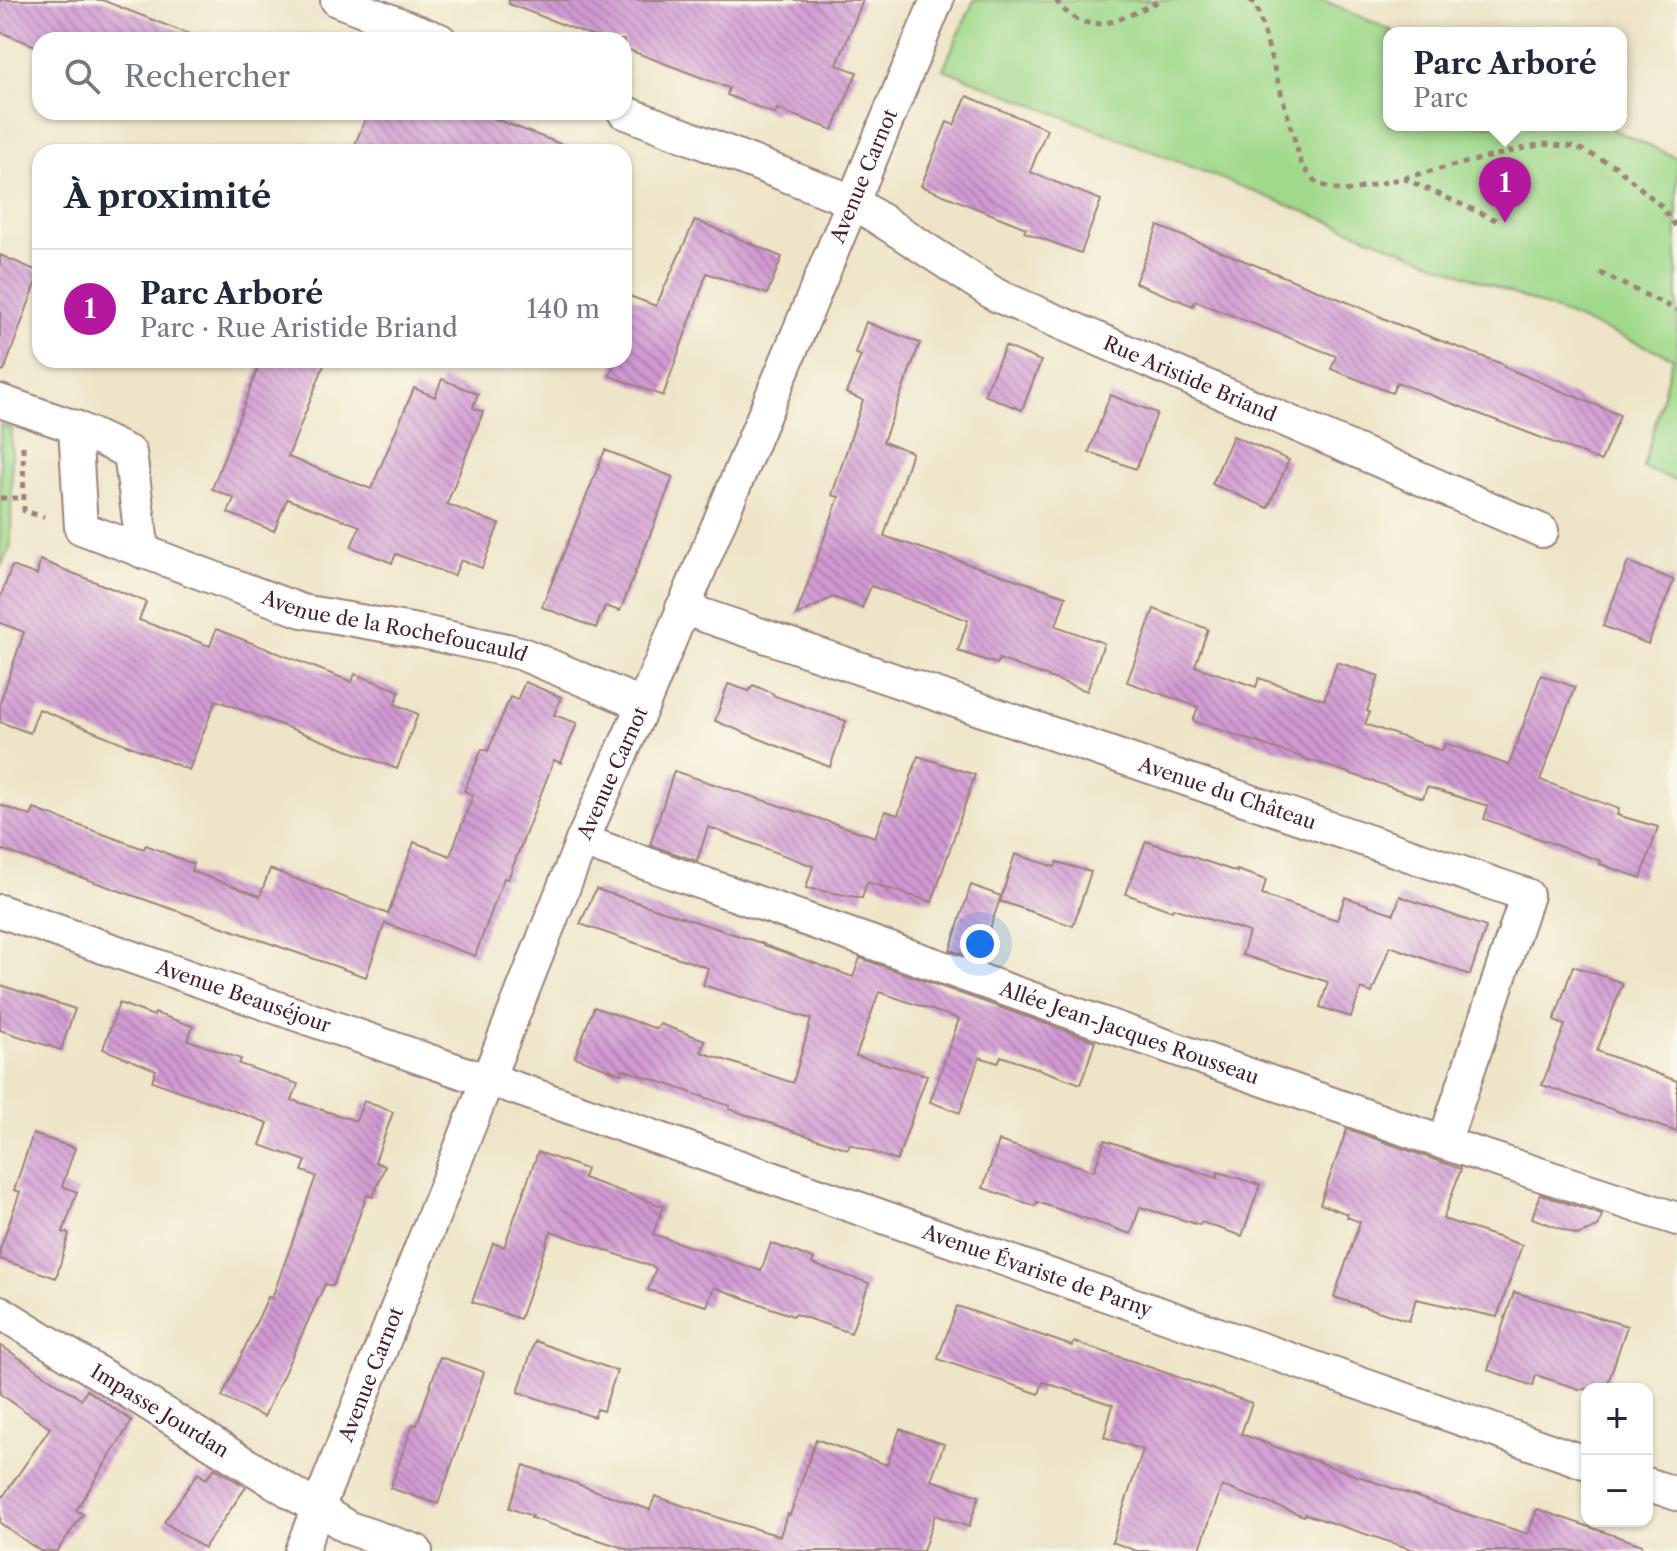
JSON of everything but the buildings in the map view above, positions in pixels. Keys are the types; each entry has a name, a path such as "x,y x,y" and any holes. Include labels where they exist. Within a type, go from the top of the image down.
{"street":[{"path":"337,0 419,32"},
{"name":"Avenue Carnot","path":"301,1551 582,841 643,705 937,0"},
{"name":"Rue Aristide Briand","path":"632,115 852,201 996,295 1542,531"},
{"path":"12,405 75,427 130,453 143,552"},
{"path":"75,427 81,528"},
{"name":"Avenue de la Rochefoucauld","path":"81,528 302,611 520,653 643,705"},
{"name":"Avenue du Château","path":"682,608 1527,895 1444,1143"},
{"name":"Allée Jean-Jacques Rousseau","path":"582,841 1444,1143 1677,1219"},
{"name":"Avenue Beauséjour","path":"0,911 487,1080"},
{"name":"Avenue Évariste de Parny","path":"487,1080 1581,1461"},
{"name":"Impasse Jourdan","path":"0,1312 349,1528 416,1551"},
{"path":"1653,1486 1677,1494"}],"path":[{"path":"1056,0 1065,13 1088,25 1117,21 1161,0"},
{"path":"1250,0 1256,4 1302,166 1318,184 1345,192 1542,144 1576,147 1615,166 1661,206 1677,228"},
{"path":"1402,178 1496,220"},
{"path":"1600,273 1677,310"},
{"path":"12,405 24,511 81,528"},
{"path":"0,498 24,498"}],"green space":[{"path":"974,0 1323,0 1384,27 1383,131 1616,131 1677,158 1677,481 1643,468 1673,357 943,69"},
{"path":"0,424 12,429 11,546 0,568"}],"place":[{"name":"Parc Arboré","path":"1505,223"}]}
